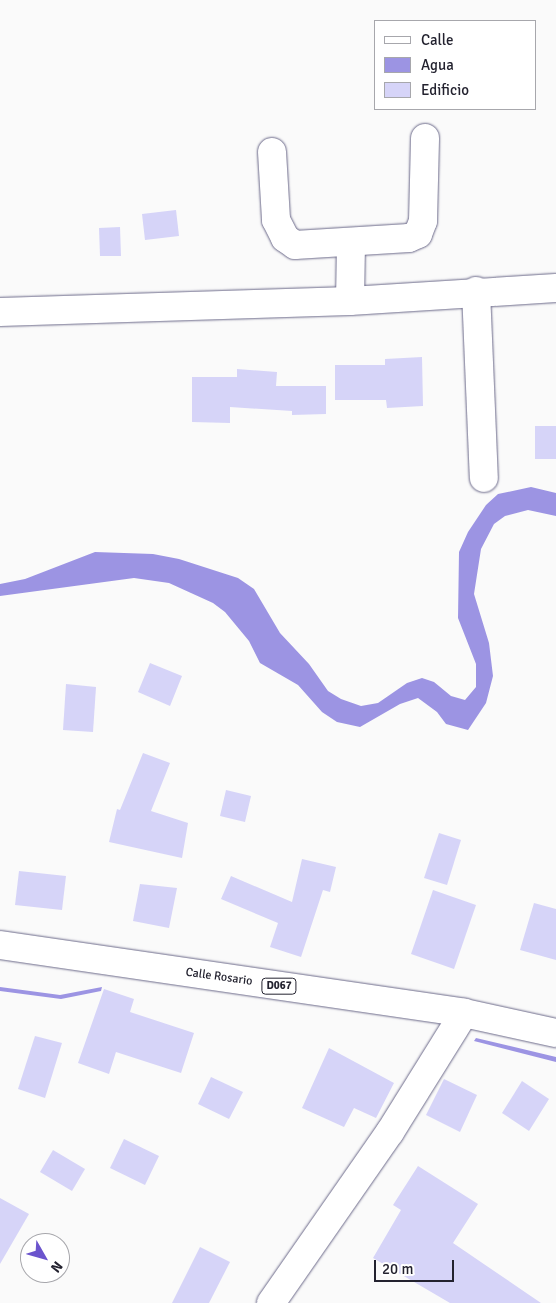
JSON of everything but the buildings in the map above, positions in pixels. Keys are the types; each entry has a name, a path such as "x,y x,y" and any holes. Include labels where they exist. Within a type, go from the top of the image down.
{"street":[{"path":"272,152 276,220 285,238 295,245 310,246 409,238 418,234 425,208 425,138"},
{"path":"350,301 351,242"},
{"path":"0,312 350,301 476,291 556,288"},
{"path":"476,291 484,478"},
{"name":"Calle Rosario","path":"0,945 464,1013 556,1033"},
{"path":"271,1303 390,1132 464,1013"}],"water":[{"path":"531,487 556,493 556,516 528,510 505,516 494,524 481,549 474,594 489,643 493,676 486,703 468,730 446,724 437,712 418,698 400,704 360,727 337,722 322,712 298,685 260,663 249,641 225,612 213,603 169,583 134,578 0,596 0,584 25,579 95,552 153,554 179,559 238,578 254,589 280,633 309,664 328,691 341,699 361,706 378,703 407,683 422,678 434,682 451,696 465,700 476,687 476,664 458,618 459,552 468,532 486,505 498,494"},
{"path":"0,987 60,995 102,987 101,991 61,999 0,991"},
{"path":"476,1038 556,1057 556,1062 474,1041"}]}
